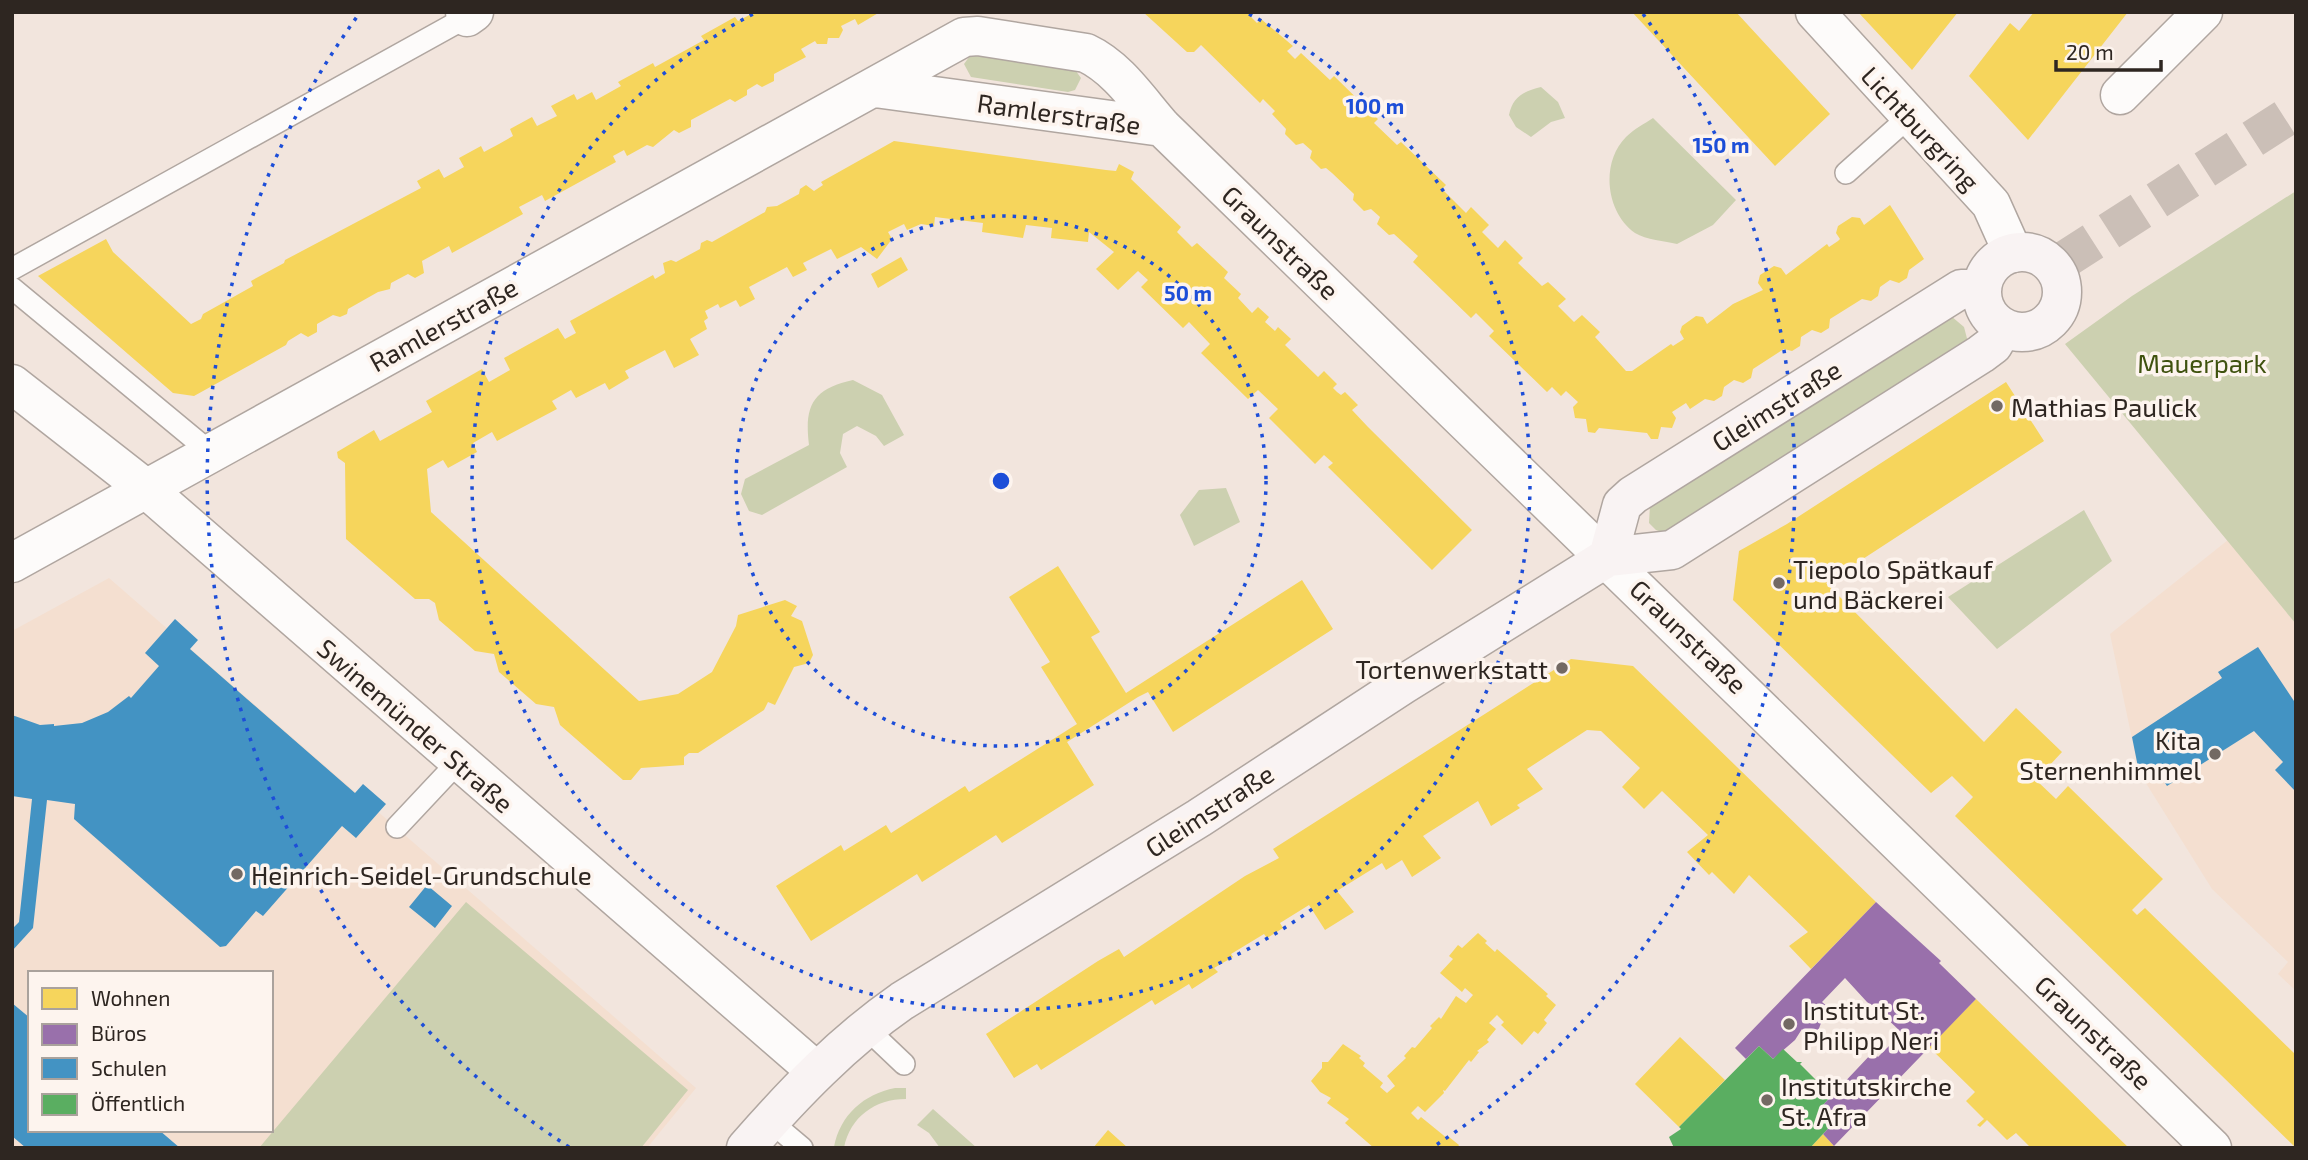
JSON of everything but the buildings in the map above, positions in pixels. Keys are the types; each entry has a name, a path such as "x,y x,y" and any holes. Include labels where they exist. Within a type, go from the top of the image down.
{"street":[{"name":"Lichtburgring","path":"1815,12 1992,204 2013,253"},
{"path":"2120,94 2203,12"},
{"name":"Ramlerstraße","path":"12,563 964,37 978,36 1086,53 1102,60 1162,127"},
{"name":"Ramlerstraße","path":"875,88 1162,127"},
{"name":"Graunstraße","path":"1162,127 1608,557 2213,1148"},
{"path":"2013,253 2035,254 2057,264 2062,292 2053,317 2030,331 2016,332 2003,328 1986,312 1981,289 1991,266 2013,253"},
{"name":"Gleimstraße","path":"1608,557 1622,505 1633,495 1961,289 1981,289"},
{"name":"Gleimstraße","path":"758,1135 816,1071 865,1027 1608,557 1672,551 1981,354 1993,345 2003,328"},
{"name":"Swinemünder Straße","path":"12,384 145,488 816,1071"}],"lane":[{"path":"12,269 469,14"},
{"path":"1846,173 1910,116"},
{"path":"12,288 210,452"},
{"path":"397,827 458,762"},
{"path":"865,1027 904,1064"},
{"path":"758,1135 802,1148"}],"shaded area":[{"name":"Kita Sternenhimmel","path":"2228,540 2296,624 2296,991 2278,974 2288,962 2212,889 2139,772 2110,634"},
{"name":"Heinrich-Seidel-Grundschule","path":"109,578 696,1088 647,1148 12,1148 12,631"}],"green space":[{"path":"972,53 1073,67 1081,78 1075,90 1068,92 971,77 964,64"},
{"path":"1541,87 1558,102 1565,118 1551,122 1531,137 1516,127 1509,115 1519,96"},
{"path":"1653,118 1736,200 1713,225 1677,244 1635,233 1618,213 1610,187 1612,160 1618,148 1629,134"},
{"name":"Mauerpark","path":"2296,191 2296,624 2065,344 2132,296"},
{"path":"1951,316 1964,327 1969,346 1668,534 1656,530 1649,523 1650,505"},
{"path":"853,380 882,395 904,435 884,446 876,436 857,426 843,434 840,453 847,467 762,515 749,511 741,494 745,479 809,445 808,419 814,401 829,388"},
{"path":"1226,488 1240,522 1194,546 1180,515 1199,490"},
{"path":"2084,510 2112,561 1997,649 1948,597"},
{"path":"466,902 688,1090 641,1148 259,1148"},
{"path":"895,1088 906,1088 906,1099 874,1106 852,1127 844,1148 834,1147 842,1125 855,1108 873,1095"},
{"path":"933,1109 977,1148 940,1148 929,1133 917,1125"}],"tunnel":[{"path":"2061,262 2296,111"}],"place":[{"name":"Mathias Paulick","path":"1997,406"},
{"name":"Tiepolo Spätkauf und Bäckerei","path":"1779,583"},
{"name":"Tortenwerkstatt","path":"1562,668"},
{"name":"Kita Sternenhimmel","path":"2215,754"},
{"name":"Heinrich-Seidel-Grundschule","path":"237,874"},
{"name":"Institut St. Philipp Neri","path":"1789,1024"},
{"name":"Institutskirche St. Afra","path":"1767,1100"}]}
